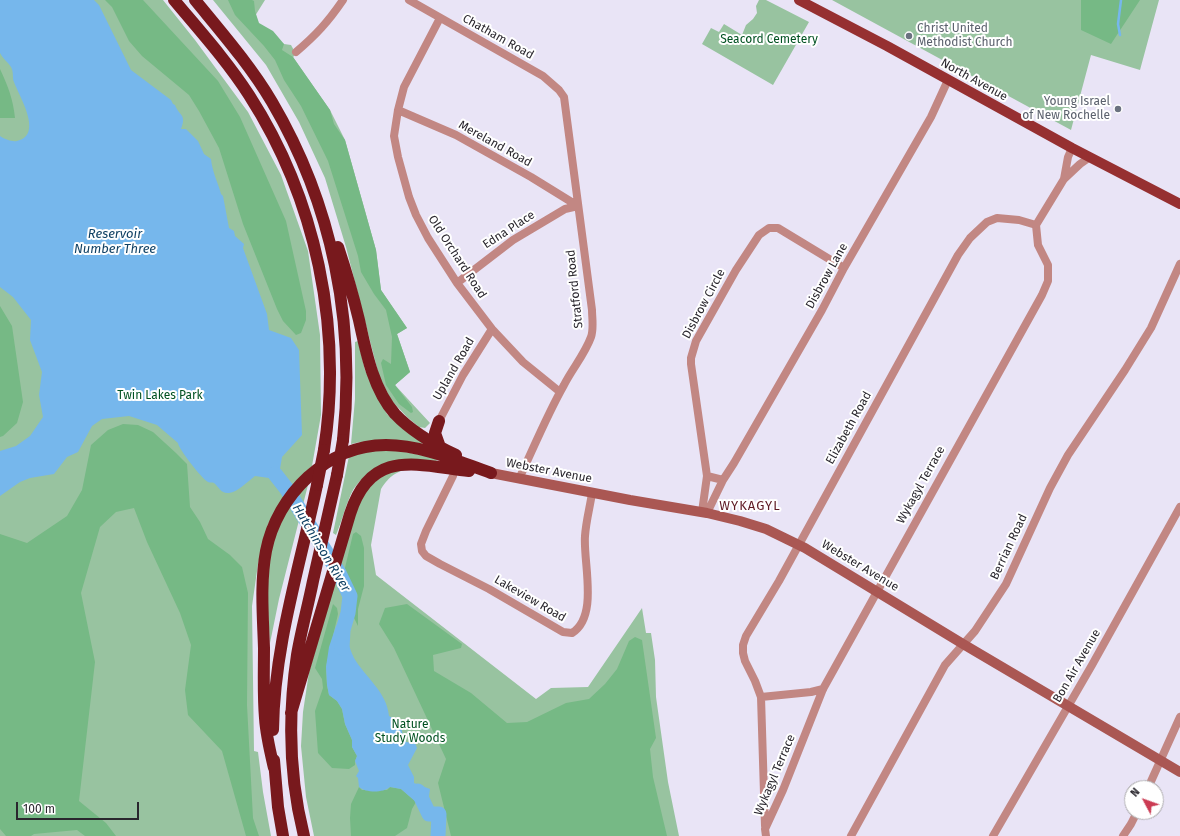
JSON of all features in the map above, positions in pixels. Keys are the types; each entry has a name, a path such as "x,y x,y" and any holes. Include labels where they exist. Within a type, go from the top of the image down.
{"highway":[{"path":"174,0 224,60 254,104 285,163 306,218 321,276 329,335 330,395 324,450 283,634 278,663 273,714 274,768"},
{"path":"195,0 242,58 272,103 301,159 322,212 336,241 347,273 372,372 381,392 402,420 426,438 491,473"},
{"path":"304,836 296,798 293,769 291,713 297,654 336,475 342,440 346,387 344,327 336,268 322,212"},
{"path":"438,421 435,428 435,433 440,446"},
{"path":"283,836 274,768 265,717 263,576 268,544 278,518 291,496 307,478 330,460 352,451 375,446 416,448 491,473"},
{"path":"291,713 350,514 357,495 365,483 381,471 398,465 411,464 491,473"}],"main road":[{"name":"North Avenue","path":"799,0 1072,148 1180,204"}],"street":[{"path":"296,52 316,35 328,22 343,0"},
{"name":"Chatham Road","path":"409,0 543,76 553,85"},
{"name":"Old Orchard Road","path":"440,18 404,87 398,110 394,136 398,157 409,196 416,215 428,238 457,282 492,329 523,362 560,392"},
{"name":"Disbrow Lane","path":"704,512 734,463 931,117 948,80"},
{"name":"Stratford Road","path":"519,479 560,392 571,371 586,348 592,329 592,310 564,97 553,85"},
{"name":"Mereland Road","path":"398,110 456,135 531,177 578,206"},
{"path":"1064,179 1068,157 1072,148"},
{"path":"1036,225 1064,179 1090,157"},
{"name":"Edna Place","path":"457,282 513,240 565,209 578,206"},
{"name":"Elizabeth Road","path":"766,832 761,697 745,661 743,645 746,636 779,581 954,262 970,238 987,222 997,218 1019,220 1036,225"},
{"name":"Wykagyl Terrace","path":"766,832 823,689 1048,281 1048,265 1038,245 1036,225"},
{"name":"Disbrow Circle","path":"704,512 707,476 691,358 696,341 736,270 759,235 769,228 778,228 844,268"},
{"name":"Berrian Road","path":"851,836 945,665 975,630 1006,584 1050,488 1068,455 1152,328 1180,264"},
{"name":"Upland Road","path":"438,421 463,375 492,329"},
{"name":"Webster Avenue","path":"491,473 592,493 704,512 740,521 766,530 798,545 1180,772"},
{"name":"Lakeview Road","path":"453,476 426,531 421,544 422,551 426,556 490,589 563,632 572,633 582,624 584,618 587,601 585,537 592,493"},
{"path":"707,476 723,480"},
{"name":"Bon Air Avenue","path":"993,836 1180,507"},
{"path":"761,697 811,692 823,689"},
{"path":"1152,780 1180,717"},
{"path":"1123,836 1133,820"}],"green space":[{"name":"Twin Lakes Park","path":"0,0 163,0 195,40 248,112 281,175 308,251 320,335 321,415 312,466 296,481 268,524 258,564 252,606 254,751 258,752 271,836 0,836"},
{"path":"105,0 143,0 218,81 240,117 286,221 306,311 306,320 301,333 296,335 283,321 277,309 243,224 219,148 199,111 189,95 142,56 129,41 112,7"},
{"path":"213,0 265,0 250,24 284,44 291,45 296,54 293,57 330,110 345,140 376,250 381,290 407,328 397,334 410,372 395,385 430,423 425,428 419,427 391,400 379,376 346,247 325,178 299,122 266,65"},
{"path":"228,0 254,1 255,11 259,23 273,31 284,44 282,50 293,57 330,110 334,124 345,140 376,250 381,290 407,328 397,334 410,372 395,385 412,407 413,412 411,413 399,404 386,385 381,363 383,359 391,364 392,337 386,310 374,294 361,272 358,256 328,161 301,106 284,80 275,60 235,15"},
{"name":"Seacord Cemetery","path":"759,0 766,0 809,22 773,85 702,44 711,28 719,32 724,24 742,35 746,25 757,13 756,6"},
{"path":"832,0 1159,0 1140,70 1091,55 1071,130"},
{"path":"1081,0 1140,0 1111,44 1081,30"},
{"path":"0,69 10,93 15,118 0,118"},
{"path":"0,306 12,326 23,402 17,423 0,437"},
{"path":"358,341 365,370 387,414 401,427 423,442 422,444 395,441 369,441 351,444 355,399 355,342"},
{"path":"123,424 138,425 153,432 187,464 190,507 200,522 208,539 230,555 242,567 248,593 247,705 253,818 259,836 246,836 222,751 188,715 185,690 191,645 180,613 147,542 134,508 116,512 100,527 81,593 95,662 79,801 106,823 116,836 85,836 77,830 34,834 31,836 6,836 0,829 0,534 27,543 67,516 82,490 91,445 108,430"},
{"path":"391,449 435,458 437,461 408,460 390,462 373,470 360,481 352,491 336,535 333,533 349,456 366,451"},
{"name":"Nature Study Woods","path":"411,468 394,475 387,480 381,489 371,545 376,575 536,699 551,688 588,687 642,608 646,633 651,633 655,660 656,697 668,782 679,836 314,836 306,797 301,746 303,712 309,672 359,500 365,490 386,473"},
{"path":"309,481 279,599 270,643 267,598 270,550 287,507"},
{"path":"356,532 361,536 364,548 364,586 358,609 358,626 353,616 354,605 352,593 346,583 344,572 353,534"},
{"path":"333,604 337,608 338,614 326,667 327,685 329,695 337,701 342,709 345,724 352,740 352,747 357,756 355,765 349,769 332,768 318,753 315,711 323,688 322,679 315,668"},
{"path":"407,604 462,644 461,648 433,655 434,671 471,693 507,723 527,722 566,703 589,699 605,684 617,669 629,641 635,637 642,640 656,738 650,749 653,777 667,836 451,836 438,783 446,759 394,648 379,624 385,608"},
{"path":"359,787 362,790 387,790 390,787 401,789 416,802 412,809 407,828 395,836 351,836 351,804"}],"water":[{"name":"Reservoir Number Three","path":"0,0 94,0 99,5 131,70 171,100 183,118 181,129 186,129 198,141 204,154 211,159 221,194 223,196 229,228 234,231 235,236 244,244 243,248 267,314 269,330 291,338 299,350 302,435 282,457 280,469 269,478 255,476 236,491 226,493 220,490 214,483 205,480 186,457 178,443 157,425 129,416 102,419 92,426 78,452 67,457 54,474 30,478 20,482 0,496 0,451 16,446 30,436 43,417 39,395 42,372 30,340 31,320 13,297 0,287 0,136 8,140 17,141 25,137 29,131 29,123 28,114 13,80 12,69 0,53"},
{"path":"340,620 354,658 380,692 387,707 389,716 401,723 402,732 406,742 415,743 417,748 408,765 414,777 414,783 430,789 427,809 424,809 401,789 390,787 374,792 359,787 358,778 356,776 359,771 355,761 357,756 352,747 352,740 345,724 342,709 337,701 329,695 327,685 326,667 329,647 336,626"}],"waterway":[{"path":"1120,35 1118,24 1121,0"},
{"name":"Hutchinson River","path":"275,474 286,488 339,573 350,596 348,613 343,630 342,648"},
{"name":"Hutchinson River","path":"418,791 429,814 439,814 438,836"}],"place":[{"name":"Christ United Methodist Church","path":"909,36"},
{"name":"Young Israel of New Rochelle","path":"1118,109"}],"district":[{"name":"WYKAGYL","path":"750,506"}]}
